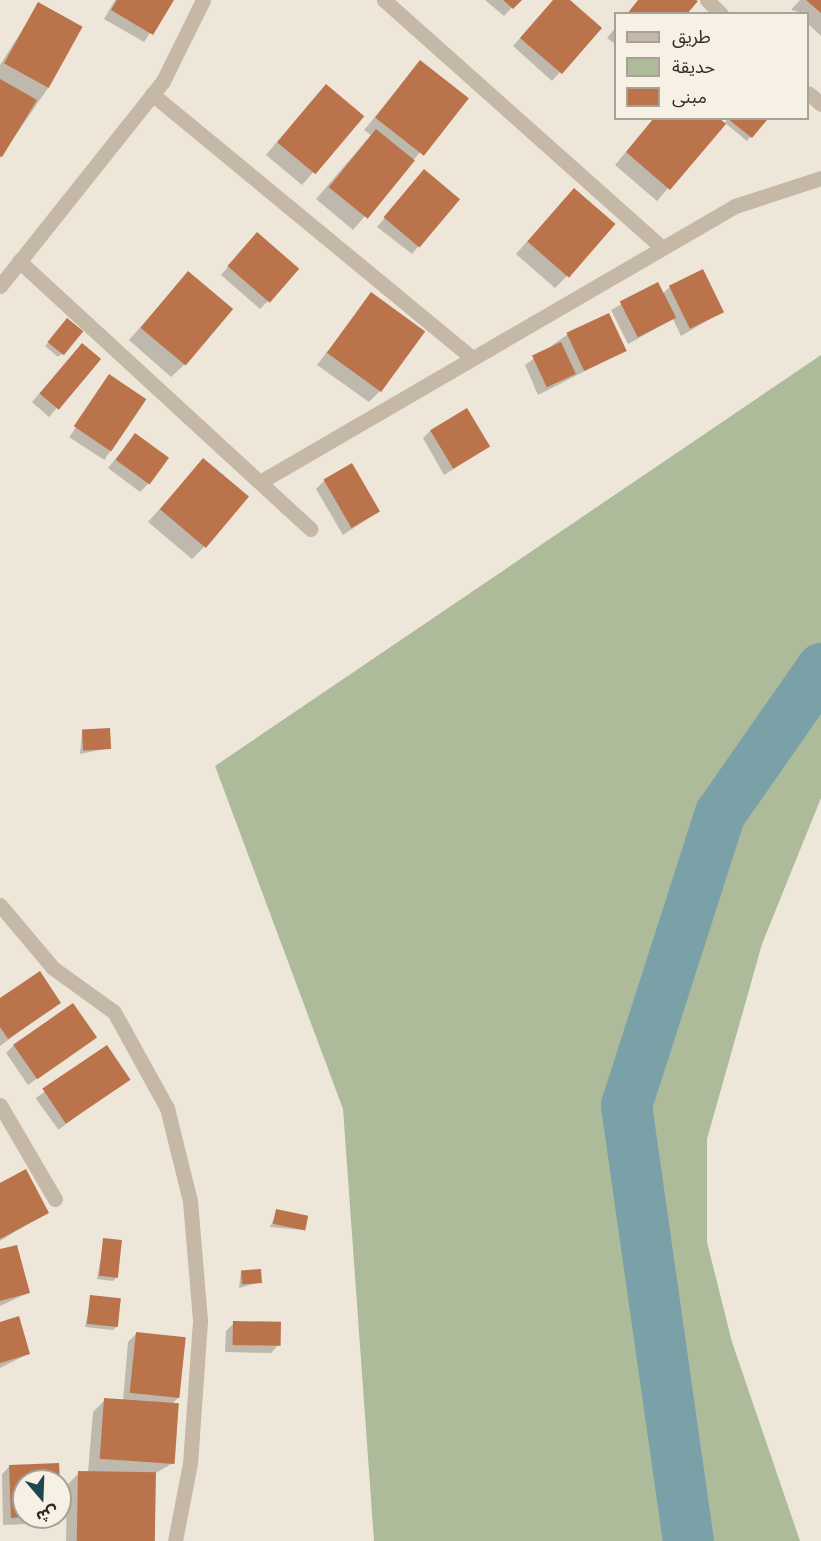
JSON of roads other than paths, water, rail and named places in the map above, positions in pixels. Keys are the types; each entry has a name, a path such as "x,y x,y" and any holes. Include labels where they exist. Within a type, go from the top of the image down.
{"street":[{"path":"0,286 152,94 203,0"},
{"path":"384,0 662,248"},
{"path":"707,0 719,12"},
{"path":"152,94 471,357"},
{"path":"809,95 821,104"},
{"path":"260,482 471,357 735,206 821,178"},
{"path":"19,261 310,529"},
{"path":"0,905 53,968 114,1012 167,1108 190,1202 200,1321 190,1463 176,1541"},
{"path":"0,1106 55,1198"}],"waterway":[{"path":"688,1541 626,1105 720,813 821,668"}]}
